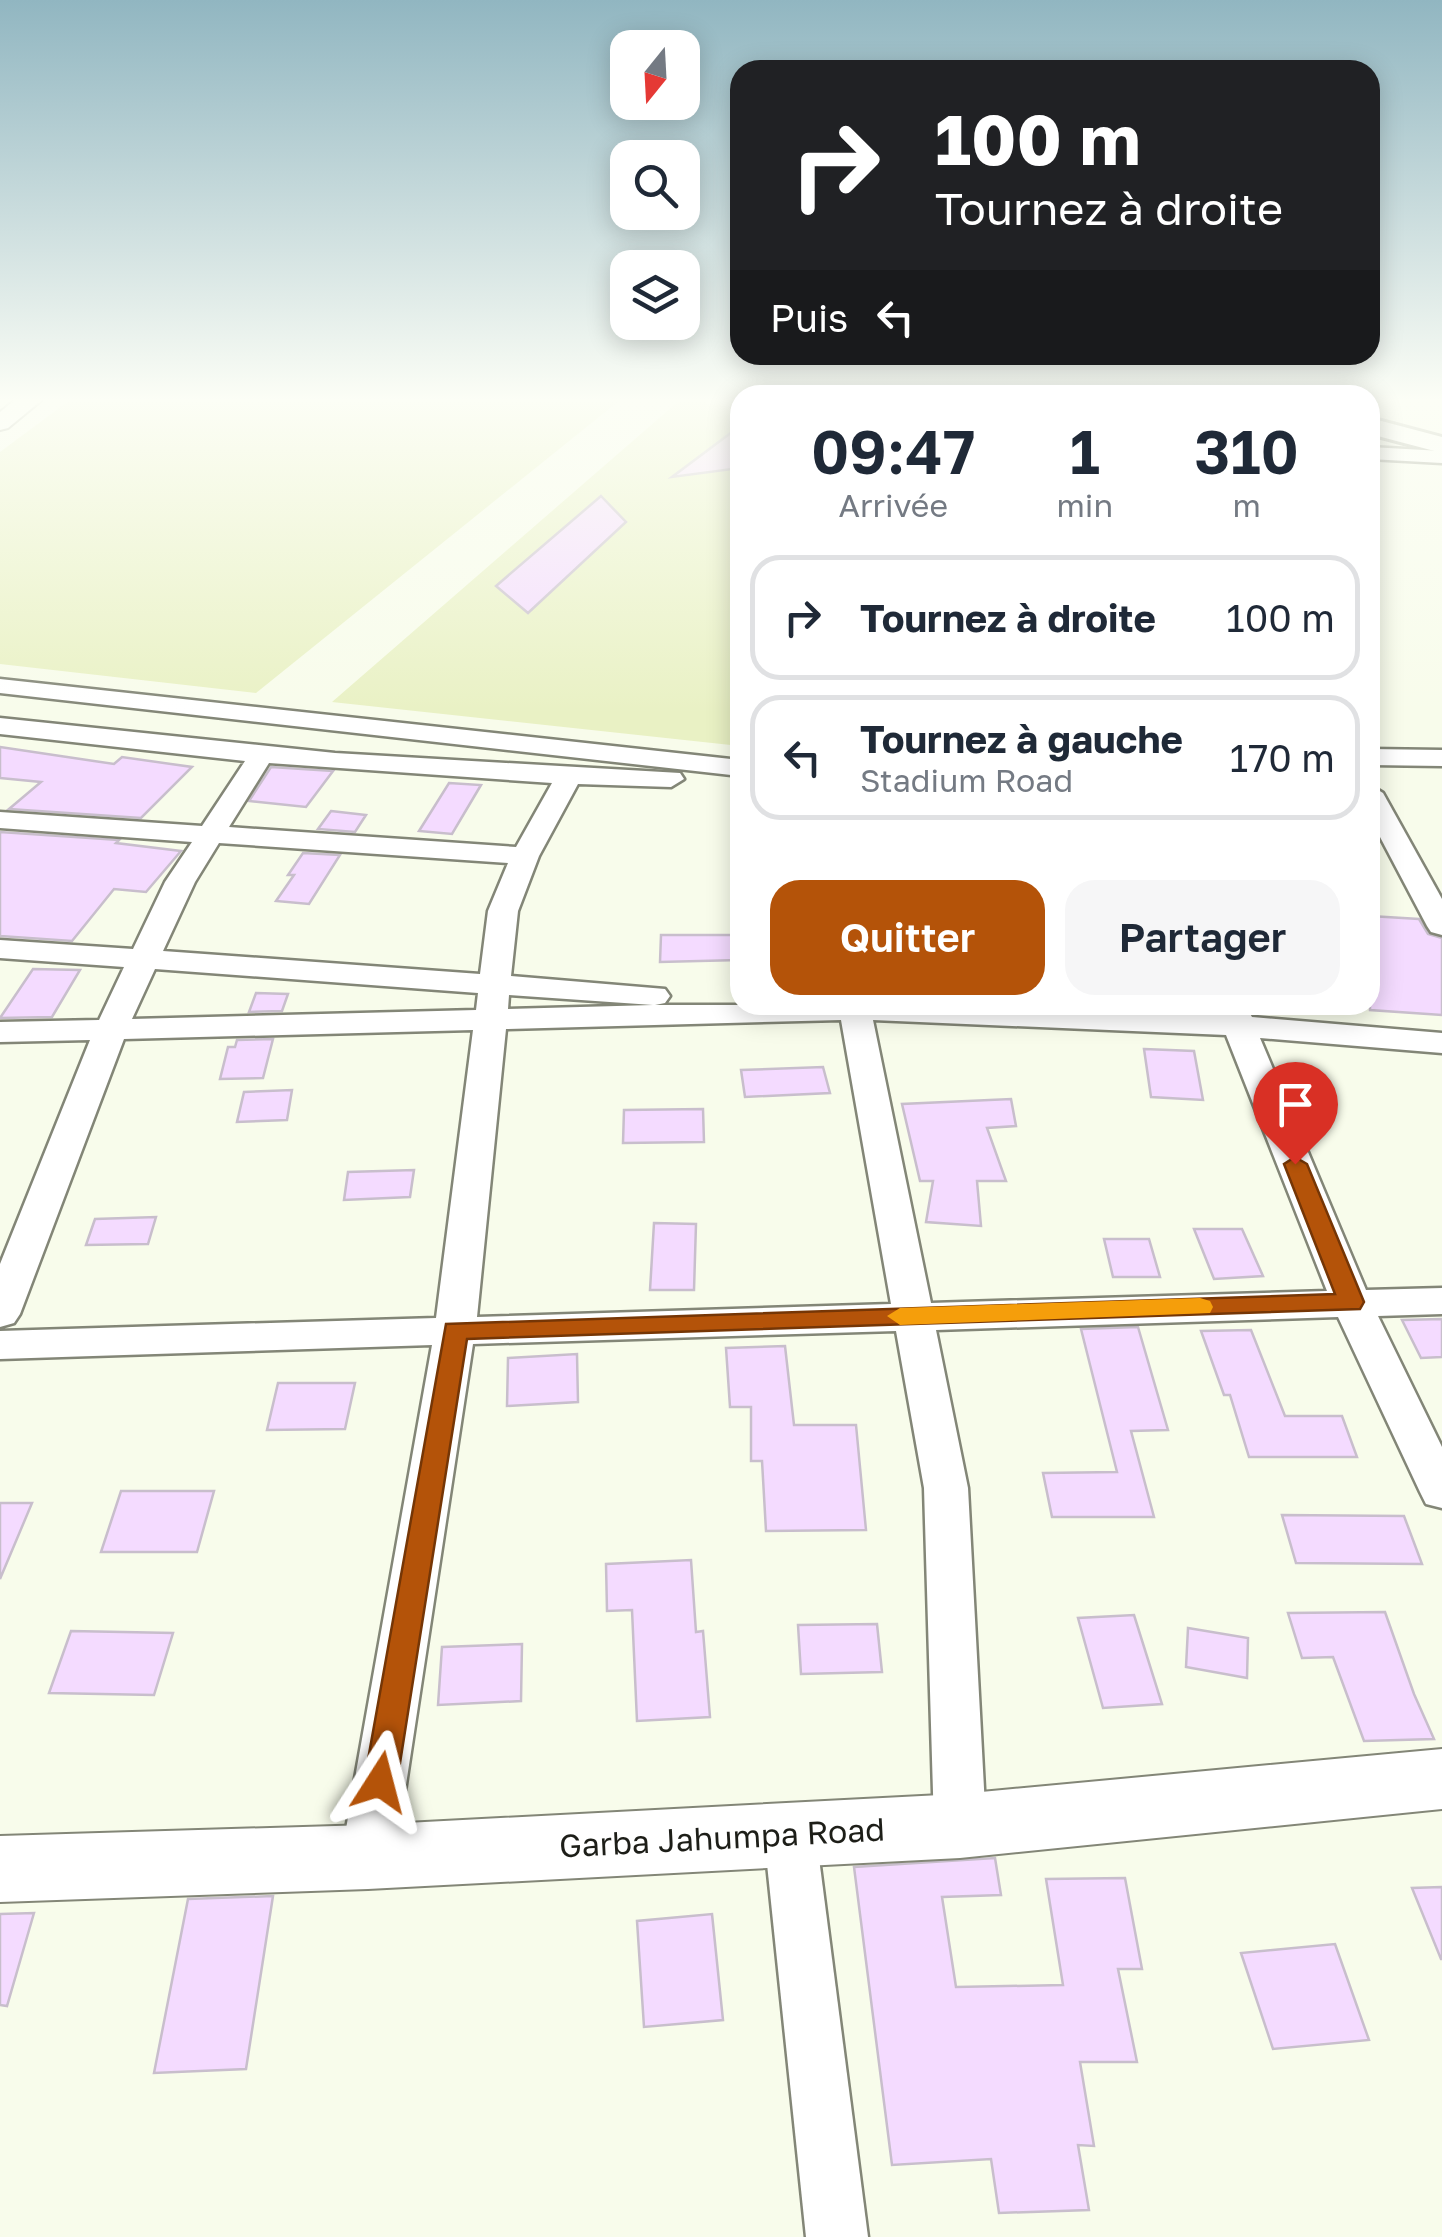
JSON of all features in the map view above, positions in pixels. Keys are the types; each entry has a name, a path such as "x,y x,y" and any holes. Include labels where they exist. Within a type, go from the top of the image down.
{"street":[{"path":"0,686 275,707 730,767"},
{"path":"0,726 260,756 568,778 730,780"},
{"path":"0,1314 111,1029 180,882 260,756"},
{"path":"1380,756 1442,758"},
{"path":"368,1857 455,1331 503,911 525,856 568,778"},
{"path":"1380,811 1442,926"},
{"path":"0,820 525,856"},
{"path":"0,948 145,958 495,1002 730,1006"},
{"path":"0,1032 111,1029 495,1002 730,1002"},
{"path":"856,1015 946,1488 960,1826"},
{"path":"1442,1043 1235,1015 1351,1302 1442,1492"},
{"path":"0,1345 1442,1302"},
{"name":"Garba Jahumpa Road","path":"0,1869 368,1857 960,1826 1442,1779"},
{"path":"790,1835 837,2237"}],"green space":[{"path":"0,504 490,504 256,693 0,664"},
{"path":"560,504 730,504 730,745 332,702"}],"building":[{"path":"591,504 609,504 626,522 528,613 496,586"},
{"path":"0,747 114,764 122,757 192,767 141,818 9,809 41,782 0,778"},
{"path":"271,767 333,771 306,807 249,801"},
{"path":"449,783 481,785 452,834 419,831"},
{"path":"331,811 366,815 355,832 318,829"},
{"path":"0,832 119,840 116,843 181,851 146,892 114,889 72,941 0,936"},
{"path":"303,853 340,855 309,904 276,901 294,875 288,875"},
{"path":"1380,917 1419,919 1428,934 1442,938 1442,1015 1380,1011"},
{"path":"661,935 730,935 730,960 660,962"},
{"path":"33,969 80,970 52,1017 0,1018"},
{"path":"256,993 288,994 282,1011 249,1012"},
{"path":"273,1039 263,1078 220,1079 228,1047 235,1047 237,1040"},
{"path":"1144,1049 1194,1051 1203,1100 1151,1097"},
{"path":"823,1067 830,1093 745,1097 741,1070"},
{"path":"292,1090 287,1120 237,1122 244,1092"},
{"path":"1011,1099 1016,1126 987,1128 1006,1181 977,1181 981,1226 926,1222 933,1181 920,1181 902,1104"},
{"path":"703,1109 704,1142 623,1143 624,1110"},
{"path":"414,1170 410,1197 344,1200 348,1172"},
{"path":"156,1217 148,1244 86,1245 95,1219"},
{"path":"654,1223 696,1224 694,1290 650,1290"},
{"path":"1194,1229 1242,1229 1263,1276 1214,1279"},
{"path":"1104,1239 1149,1239 1160,1277 1113,1277"},
{"path":"1442,1319 1442,1357 1421,1358 1402,1320"},
{"path":"1138,1327 1168,1430 1131,1431 1154,1517 1052,1517 1043,1473 1117,1472 1081,1329"},
{"path":"1251,1330 1285,1416 1342,1416 1357,1457 1249,1457 1230,1395 1224,1395 1201,1331"},
{"path":"785,1346 794,1425 856,1425 866,1530 766,1531 762,1461 751,1461 751,1407 730,1407 726,1348"},
{"path":"577,1354 578,1402 507,1406 508,1358"},
{"path":"278,1383 355,1383 345,1429 267,1430"},
{"path":"121,1491 214,1491 197,1552 101,1552"},
{"path":"0,1503 32,1503 0,1579"},
{"path":"1282,1515 1404,1516 1422,1564 1296,1563"},
{"path":"691,1560 696,1632 703,1631 710,1717 637,1721 632,1610 607,1611 606,1564"},
{"path":"1385,1612 1434,1739 1364,1741 1333,1657 1302,1658 1288,1613"},
{"path":"1134,1615 1162,1704 1103,1708 1078,1618"},
{"path":"877,1624 882,1672 801,1674 798,1625"},
{"path":"1188,1628 1248,1638 1247,1678 1186,1667"},
{"path":"71,1631 173,1633 154,1695 49,1693"},
{"path":"522,1644 521,1701 438,1705 442,1647"},
{"path":"995,1858 1001,1895 942,1897 956,1987 1063,1985 1046,1879 1125,1878 1142,1969 1118,1969 1137,2062 1080,2062 1094,2146 1078,2145 1089,2210 999,2213 991,2159 892,2165 854,1867"},
{"path":"1442,1887 1442,1959 1441,1959 1412,1888"},
{"path":"273,1896 246,2069 154,2073 188,1899"},
{"path":"34,1913 7,2006 0,2005 0,1914"},
{"path":"712,1914 723,2020 644,2027 637,1921"},
{"path":"1335,1944 1369,2040 1273,2049 1241,1953"}],"slow traffic":[{"path":"900,1316 1200,1307"}],"route":[{"path":"380,1782 455,1331 1351,1302 1295,1164"}]}
